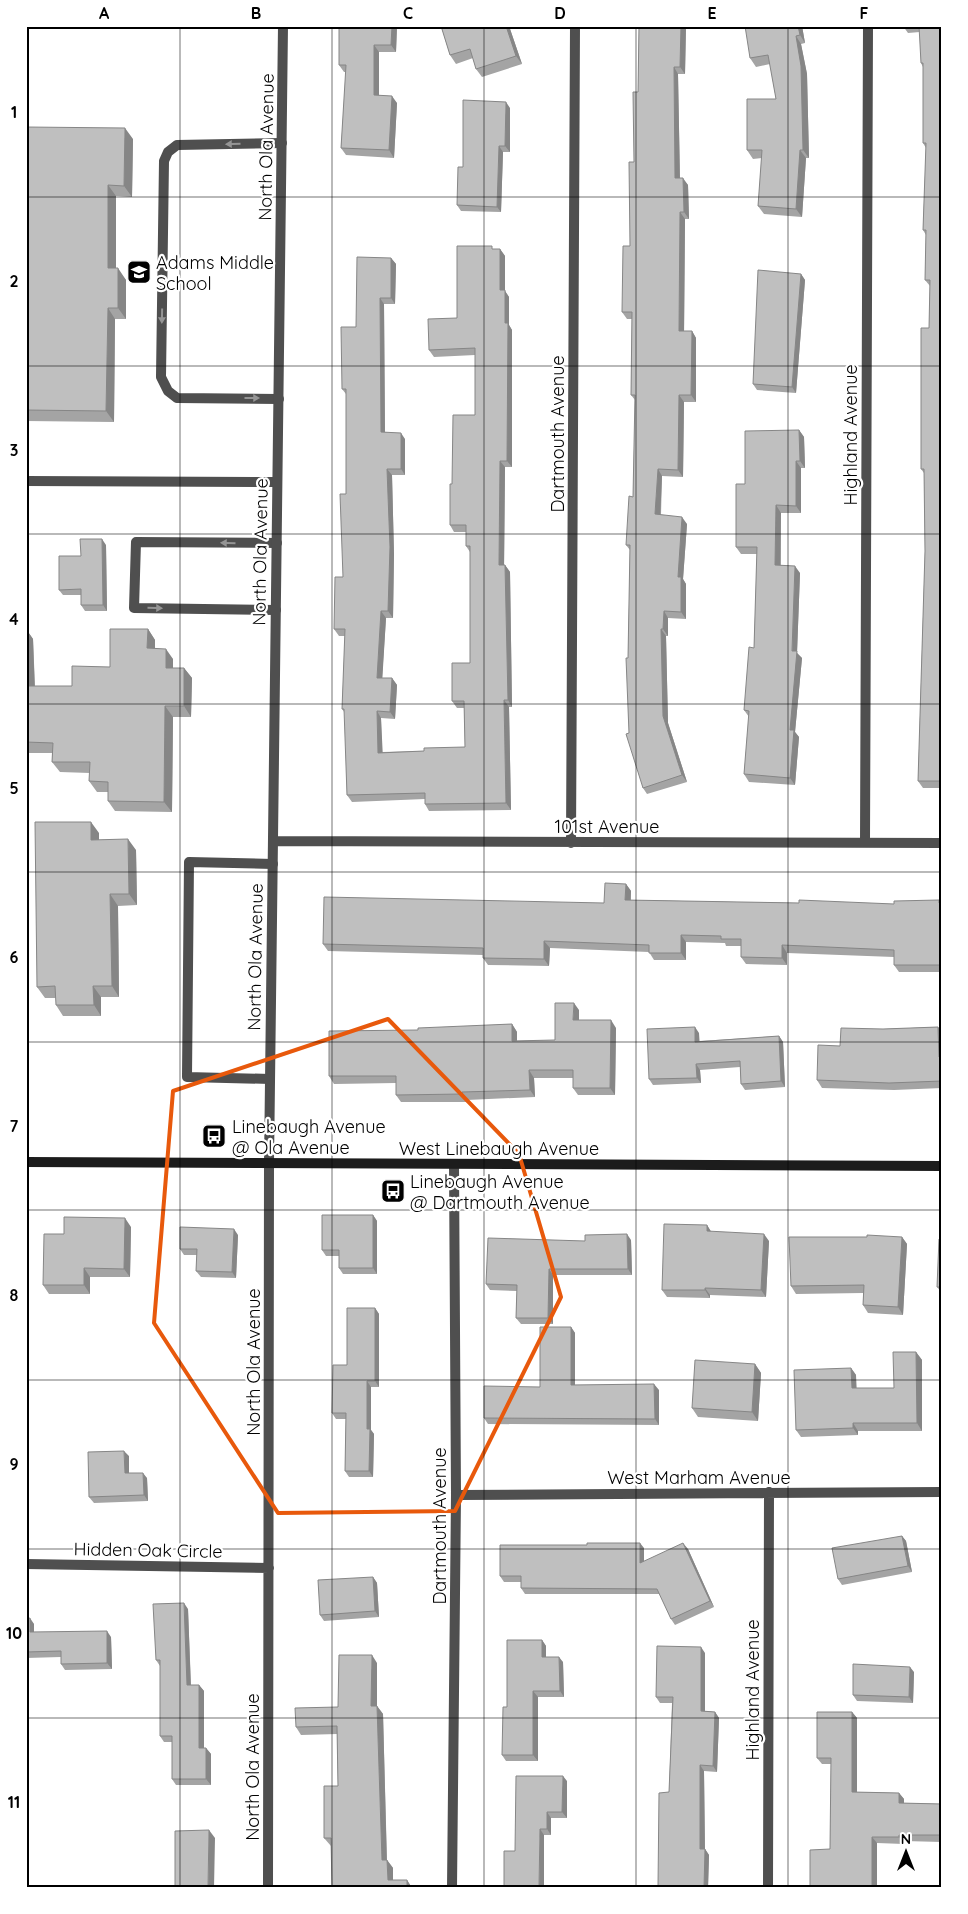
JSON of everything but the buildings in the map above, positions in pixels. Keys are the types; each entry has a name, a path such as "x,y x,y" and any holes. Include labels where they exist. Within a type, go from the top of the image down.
{"street":[{"name":"North Ola Avenue","path":"268,1888 269,1163 283,26"},
{"name":"Dartmouth Avenue","path":"571,842 575,26"},
{"name":"Highland Avenue","path":"865,843 868,26"},
{"path":"279,399 177,398 168,391 161,377 164,162 168,152 178,145 282,143"},
{"path":"26,481 278,482"},
{"path":"276,610 134,608 136,542 277,543"},
{"name":"101st Avenue","path":"273,841 942,843"},
{"path":"270,1079 187,1077 189,862 273,864"},
{"name":"West Linebaugh Avenue","path":"26,1162 942,1166"},
{"name":"Dartmouth Avenue","path":"452,1888 456,1495 454,1165"},
{"name":"Highland Avenue","path":"768,1888 769,1492"},
{"name":"West Marham Avenue","path":"456,1495 942,1492"},
{"name":"Hidden Oak Circle","path":"26,1564 269,1568"}],"highlighted area":[{"path":"388,1019 519,1154 561,1297 455,1511 278,1513 154,1323 173,1091"}],"place":[{"name":"Adams Middle School","path":"139,272"},
{"name":"Linebaugh Avenue @ Ola Avenue","path":"214,1136"},
{"name":"Linebaugh Avenue @ Dartmouth Avenue","path":"393,1191"}]}
